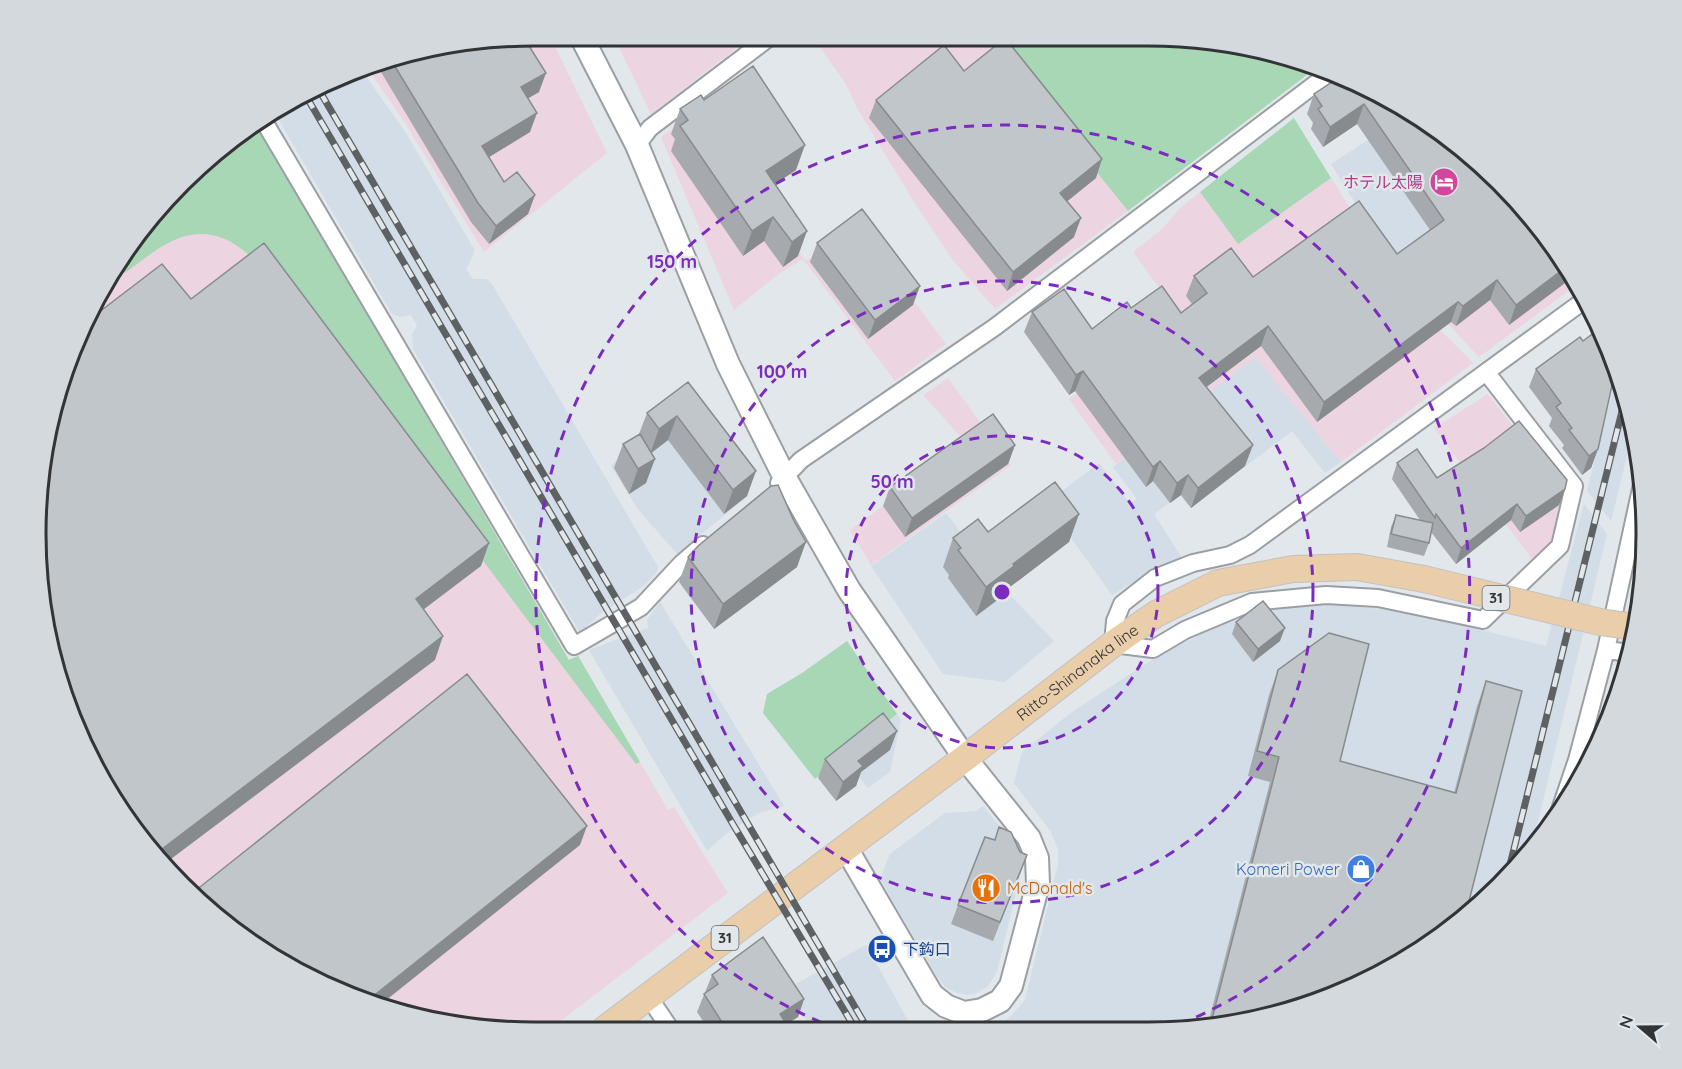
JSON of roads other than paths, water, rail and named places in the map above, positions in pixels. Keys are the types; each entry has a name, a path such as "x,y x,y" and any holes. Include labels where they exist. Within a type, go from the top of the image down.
{"main road":[{"name":"Ritto-Shinanaka line","path":"614,1022 1113,644 1156,614 1218,583 1293,569 1357,567 1424,579 1600,622 1627,626"}],"street":[{"path":"586,46 637,145 777,485 965,758 1029,838 1037,858 1038,884 1011,986 1000,1001 982,1010 964,1013 946,1006 932,994 846,848"},
{"path":"637,145 650,128 759,46"},
{"path":"777,485 801,460 995,327 1322,79"},
{"path":"267,126 574,646 641,607 671,574 717,534"},
{"path":"1487,373 1575,486 1560,546 1484,620 1378,598 1326,595 1251,602 1185,630 1153,649 1113,644 1115,621 1122,604 1155,578 1193,563 1230,555 1250,545 1578,305"},
{"path":"1572,774 1636,531"},
{"path":"1606,651 1621,652"},
{"path":"648,996 666,1022"}],"railway":[{"path":"322,96 864,1022"},
{"path":"309,102 851,1022"},
{"path":"1511,859 1621,416"}],"place":[{"name":"ホテル太陽","path":"1444,182"},
{"name":"Komeri Power","path":"1361,869"},
{"name":"McDonald's","path":"986,888"},
{"name":"下鈎口","path":"882,949"}]}
